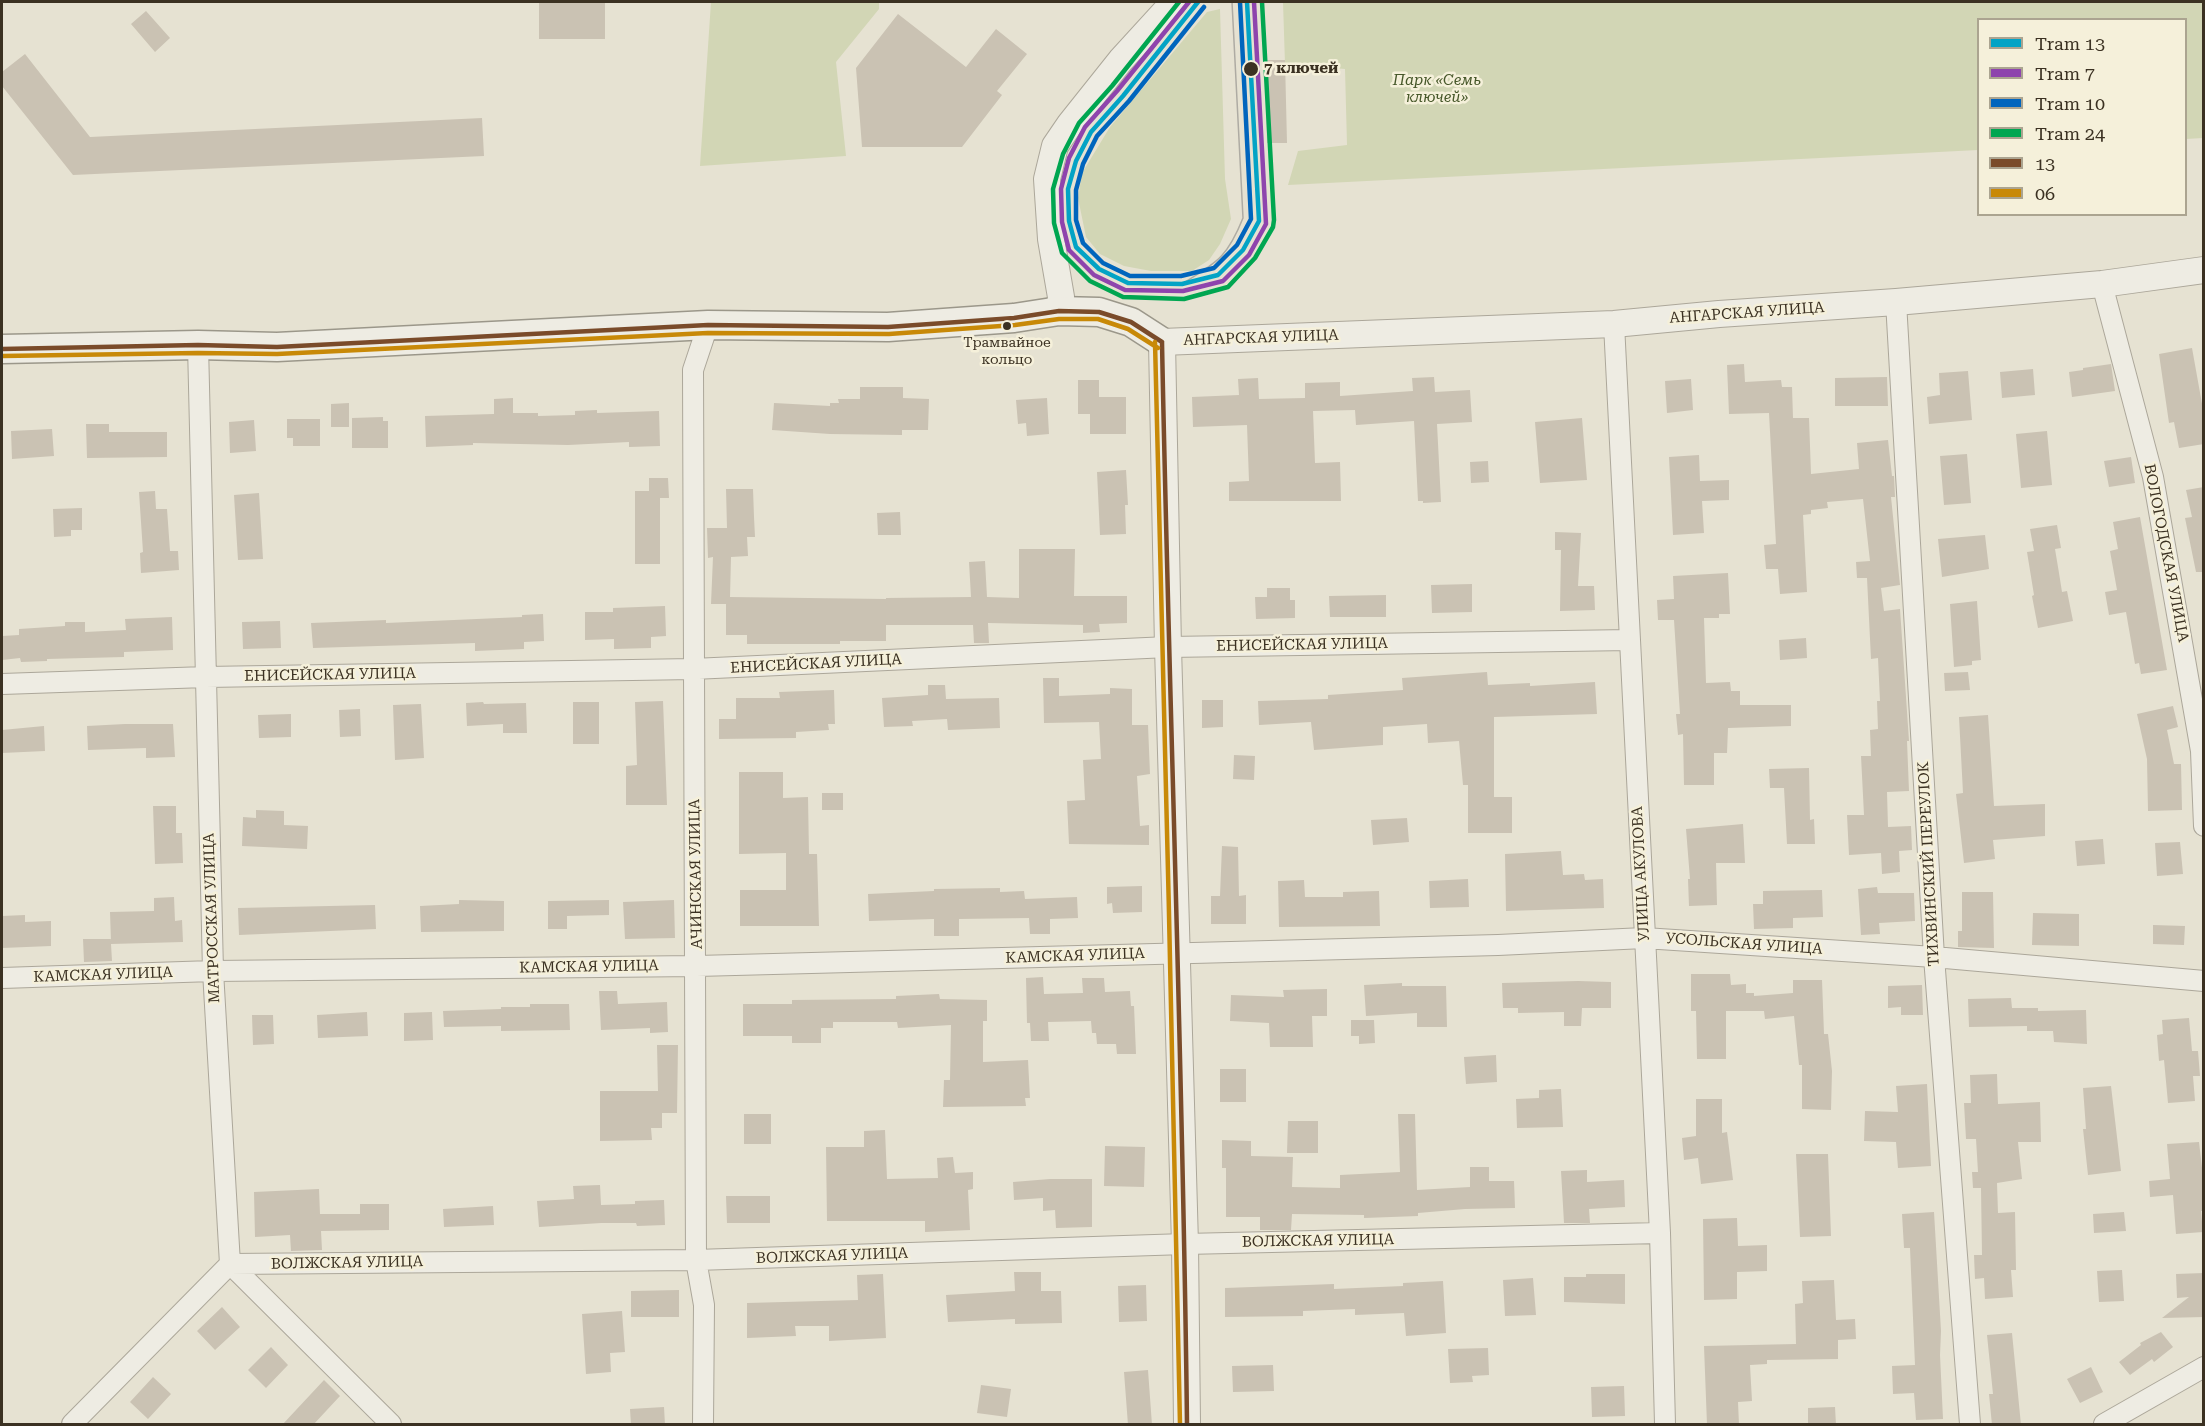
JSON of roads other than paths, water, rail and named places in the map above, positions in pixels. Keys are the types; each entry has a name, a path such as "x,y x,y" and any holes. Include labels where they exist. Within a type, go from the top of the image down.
{"main road":[{"name":"АНГАРСКАЯ УЛИЦА","path":"2,350 198,345 277,347 708,325 888,327 1014,318 1059,311 1098,312 1131,322 1162,342"}],"street":[{"path":"1059,311 1061,297 1051,239 1047,179 1055,146 1107,77 1174,2"},
{"name":"АНГАРСКАЯ УЛИЦА","path":"1162,342 1614,324 2102,284 2204,270"},
{"name":"ВОЛОГОДСКАЯ УЛИЦА","path":"2102,284 2153,477 2201,751 2204,826"},
{"name":"ТИХВИНСКИЙ ПЕРЕУЛОК","path":"1896,302 1934,957 1970,1425"},
{"name":"УЛИЦА АКУЛОВА","path":"1614,324 1660,1233 1665,1425"},
{"name":"АЧИНСКАЯ УЛИЦА","path":"703,1425 704,1305 696,1260 697,966 693,669 693,370 708,325"},
{"path":"1162,342 1185,1244 1187,1425"},
{"name":"МАТРОССКАЯ УЛИЦА","path":"198,345 213,971 230,1264"},
{"name":"ЕНИСЕЙСКАЯ УЛИЦА","path":"2,684 206,677 693,669 1168,647 1630,640"},
{"name":"УСОЛЬСКАЯ УЛИЦА","path":"1176,953 1498,945 1644,938 1934,957 2204,981"},
{"name":"КАМСКАЯ УЛИЦА","path":"2,978 213,971 697,966 1176,953"},
{"name":"ВОЛЖСКАЯ УЛИЦА","path":"230,1264 696,1260 1185,1244 1660,1233"},
{"path":"72,1425 230,1264 391,1425"},
{"path":"2104,1425 2204,1367"}],"tram line":[{"name":"24","path":"1179,2 1112,86 1079,123 1063,154 1053,189 1054,223 1062,253 1090,281 1123,297 1184,299 1228,287 1255,258 1273,227 1262,2"},
{"name":"7","path":"1189,2 1085,127 1069,158 1061,189 1062,222 1069,250 1094,275 1125,290 1183,291 1223,281 1249,255 1266,224 1254,2"},
{"name":"13","path":"1198,2 1123,96 1091,132 1076,161 1068,189 1069,221 1076,247 1099,269 1128,283 1182,284 1218,275 1243,250 1259,221 1247,2"},
{"path":"1182,284 1220,258 1232,242 1243,218 1232,2"},
{"name":"10","path":"1204,7 1129,101 1097,136 1083,164 1076,190 1076,220 1083,243 1103,263 1130,276 1181,276 1214,268 1237,245 1251,219 1240,2"}],"place":[{"name":"7 ключей","path":"1251,69"},
{"name":"Трамвайное кольцо","path":"1007,326"}],"park label":[{"name":"Парк «Семь ключей»","path":"1437,90"}]}
